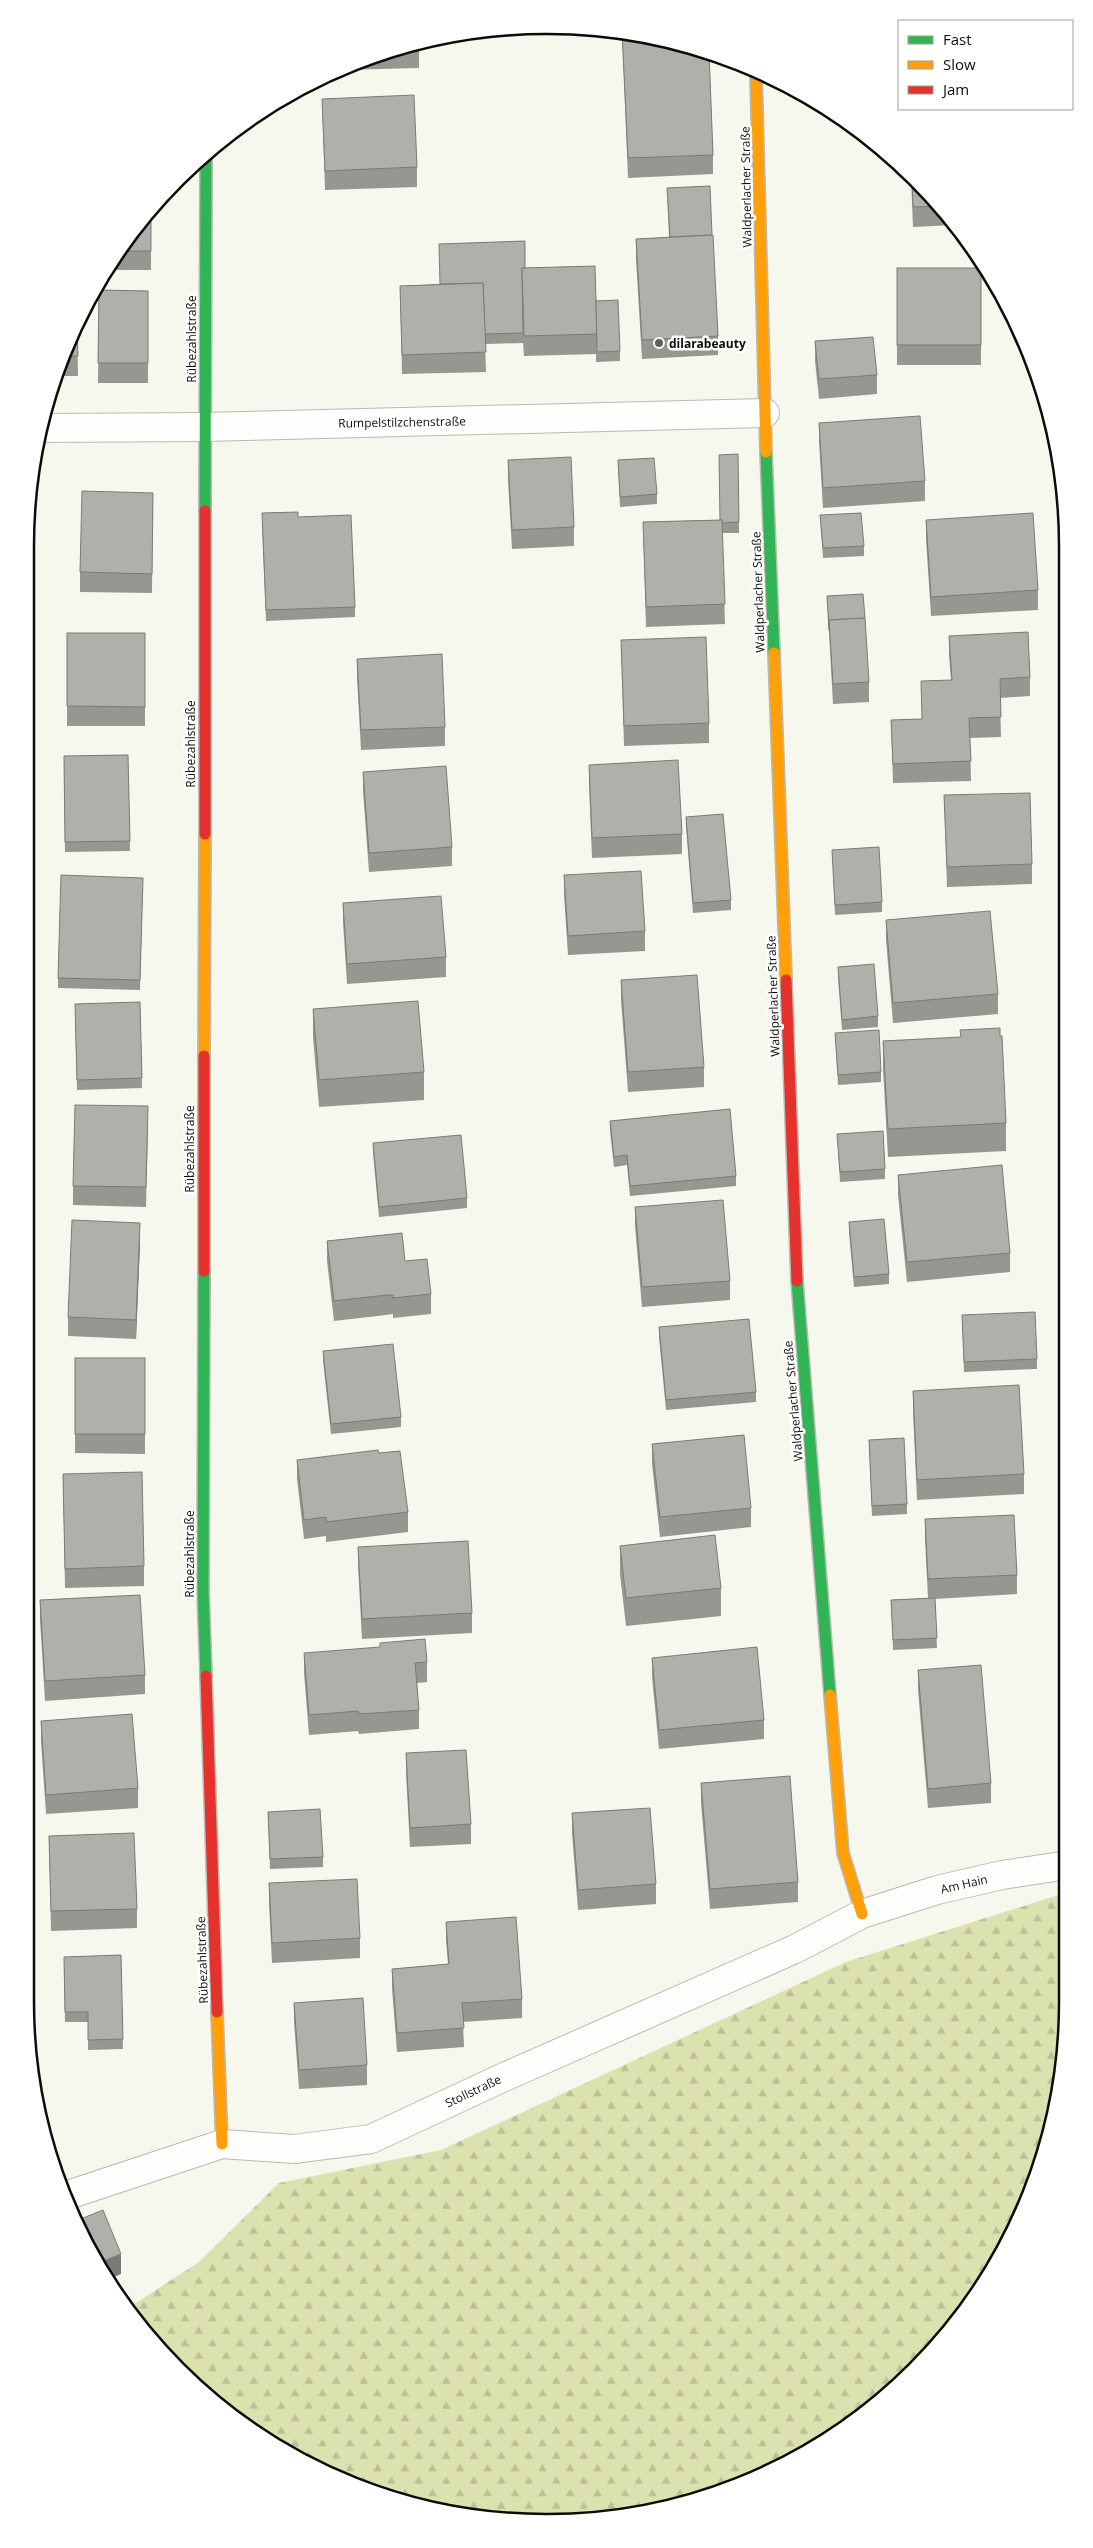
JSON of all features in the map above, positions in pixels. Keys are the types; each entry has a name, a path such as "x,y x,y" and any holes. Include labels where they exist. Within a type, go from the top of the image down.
{"street":[{"name":"Waldperlacher Straße","path":"756,79 765,413 797,1285 843,1852 862,1914"},
{"name":"Rübezahlstraße","path":"206,163 203,1590 222,2144"},
{"name":"Rumpelstilzchenstraße","path":"48,428 204,427 765,413"},
{"name":"Am Hain","path":"862,1914 937,1890 1002,1875 1059,1866"},
{"name":"Stollstraße","path":"71,2194 222,2144 294,2149 371,2139 502,2078 796,1950 862,1914"}],"green space":[{"path":"1059,1895 1058,2035 1049,2102 1032,2166 1020,2198 991,2258 953,2314 932,2340 885,2387 831,2428 803,2446 773,2461 743,2475 679,2497 613,2510 580,2513 513,2513 480,2510 414,2497 350,2475 290,2446 262,2428 208,2387 184,2364 161,2340 133,2305 199,2262 279,2183 441,2150 846,1962"}],"building":[{"path":"622,40 679,51 709,60 713,155 628,158"},
{"path":"414,95 417,167 325,171 322,99"},
{"path":"710,186 712,235 670,237 667,188"},
{"path":"912,187 930,206 913,207"},
{"path":"151,220 151,251 128,251"},
{"path":"713,235 718,336 642,340 636,239"},
{"path":"525,241 525,268 522,268 523,333 485,334 483,283 440,284 439,244"},
{"path":"595,266 597,334 524,336 522,268"},
{"path":"897,268 977,268 981,274 981,345 897,345"},
{"path":"483,283 486,352 402,355 400,286"},
{"path":"102,290 148,291 148,363 98,363 99,296"},
{"path":"618,300 620,351 597,352 596,301"},
{"path":"873,337 877,375 819,379 815,341"},
{"path":"78,340 78,356 71,356"},
{"path":"920,416 925,481 823,488 819,423"},
{"path":"738,454 739,522 722,523 722,520 720,520 719,455"},
{"path":"571,457 574,527 512,530 508,460"},
{"path":"654,458 657,494 620,497 618,460"},
{"path":"82,491 153,493 152,574 80,572"},
{"path":"298,512 298,517 351,515 355,607 266,610 262,513"},
{"path":"861,513 864,546 823,548 820,515"},
{"path":"1033,513 1038,590 931,597 926,520"},
{"path":"722,520 725,604 646,607 643,522"},
{"path":"863,594 865,618 829,620 829,630 827,596"},
{"path":"865,618 869,682 833,684 829,620"},
{"path":"1028,632 1030,677 1000,679 1001,717 969,718 971,761 893,764 891,720 922,719 921,681 952,680 949,636"},
{"path":"67,633 145,633 145,707 67,706"},
{"path":"706,637 709,723 624,726 621,640"},
{"path":"442,654 445,727 361,730 357,659"},
{"path":"128,755 130,841 65,842 64,756"},
{"path":"678,760 682,834 592,838 589,765"},
{"path":"446,766 452,847 369,853 363,772"},
{"path":"1030,793 1032,864 947,867 944,795"},
{"path":"723,814 731,900 693,903 686,817"},
{"path":"879,847 882,902 835,905 832,850"},
{"path":"641,871 645,931 568,936 564,875"},
{"path":"61,875 143,878 140,980 58,978"},
{"path":"441,896 446,957 347,964 343,903"},
{"path":"990,911 998,994 893,1003 886,920"},
{"path":"874,964 878,1016 842,1020 838,967"},
{"path":"697,975 704,1067 628,1072 621,980"},
{"path":"418,1001 424,1072 319,1080 313,1009"},
{"path":"140,1002 142,1078 77,1080 75,1004"},
{"path":"1000,1028 1006,1123 888,1129 883,1041 961,1037 960,1030"},
{"path":"879,1030 881,1072 838,1075 835,1033"},
{"path":"75,1105 148,1106 146,1187 73,1186"},
{"path":"730,1109 736,1176 630,1186 627,1155 614,1157 610,1121"},
{"path":"883,1131 885,1169 840,1172 837,1134"},
{"path":"461,1135 467,1198 379,1207 373,1143"},
{"path":"1002,1165 1010,1253 907,1262 898,1175"},
{"path":"723,1200 730,1281 642,1287 635,1207"},
{"path":"884,1219 889,1274 854,1277 849,1222"},
{"path":"72,1220 140,1223 136,1320 68,1317"},
{"path":"402,1233 405,1261 427,1259 431,1294 393,1298 393,1295 386,1295 334,1301 327,1241"},
{"path":"1035,1312 1037,1359 964,1362 962,1315"},
{"path":"749,1319 756,1392 666,1400 659,1327"},
{"path":"393,1344 401,1417 331,1424 323,1351"},
{"path":"75,1358 145,1358 145,1434 75,1434"},
{"path":"1019,1385 1024,1474 917,1480 913,1391"},
{"path":"744,1435 751,1508 660,1517 652,1444"},
{"path":"904,1438 907,1504 872,1506 869,1440"},
{"path":"378,1450 379,1453 400,1451 408,1512 326,1522 326,1517 304,1520 297,1460"},
{"path":"142,1472 144,1566 65,1569 63,1474"},
{"path":"1014,1515 1017,1575 928,1579 925,1519"},
{"path":"715,1535 721,1588 626,1598 620,1546"},
{"path":"468,1541 472,1613 362,1619 358,1547"},
{"path":"140,1595 145,1675 45,1681 40,1600"},
{"path":"935,1598 937,1638 893,1640 891,1600"},
{"path":"425,1639 427,1662 415,1663 419,1710 359,1714 358,1711 309,1715 304,1653 380,1647 380,1643"},
{"path":"757,1647 764,1720 659,1730 652,1658"},
{"path":"981,1665 991,1783 928,1789 918,1670"},
{"path":"132,1714 138,1788 46,1795 41,1721"},
{"path":"466,1750 471,1824 410,1828 406,1753"},
{"path":"790,1776 798,1882 710,1889 701,1783"},
{"path":"650,1808 656,1884 578,1890 572,1813"},
{"path":"320,1809 323,1857 270,1859 268,1812"},
{"path":"134,1833 137,1909 51,1911 49,1836"},
{"path":"357,1879 360,1938 272,1943 269,1883"},
{"path":"516,1917 522,1999 462,2003 464,2028 397,2033 392,1969 449,1964 446,1922"},
{"path":"121,1955 123,2039 88,2040 88,2012 65,2012 64,1957"},
{"path":"363,1998 367,2065 299,2070 294,2003"},
{"path":"103,2210 121,2254 104,2261 82,2218"}],"traffic: fast":[{"path":"205,511 206,163"},
{"path":"766,452 774,653"},
{"path":"204,1271 203,1590 206,1676"},
{"path":"797,1281 830,1695"}],"traffic: slow":[{"path":"756,79 766,452"},
{"path":"774,653 786,980"},
{"path":"204,1056 205,834"},
{"path":"830,1695 843,1853 862,1914"},
{"path":"217,2012 222,2144"}],"traffic: jam":[{"path":"205,511 205,834"},
{"path":"786,980 797,1281"},
{"path":"204,1056 204,1271"},
{"path":"206,1676 217,2012"}],"place":[{"name":"dilarabeauty","path":"659,343"}]}
